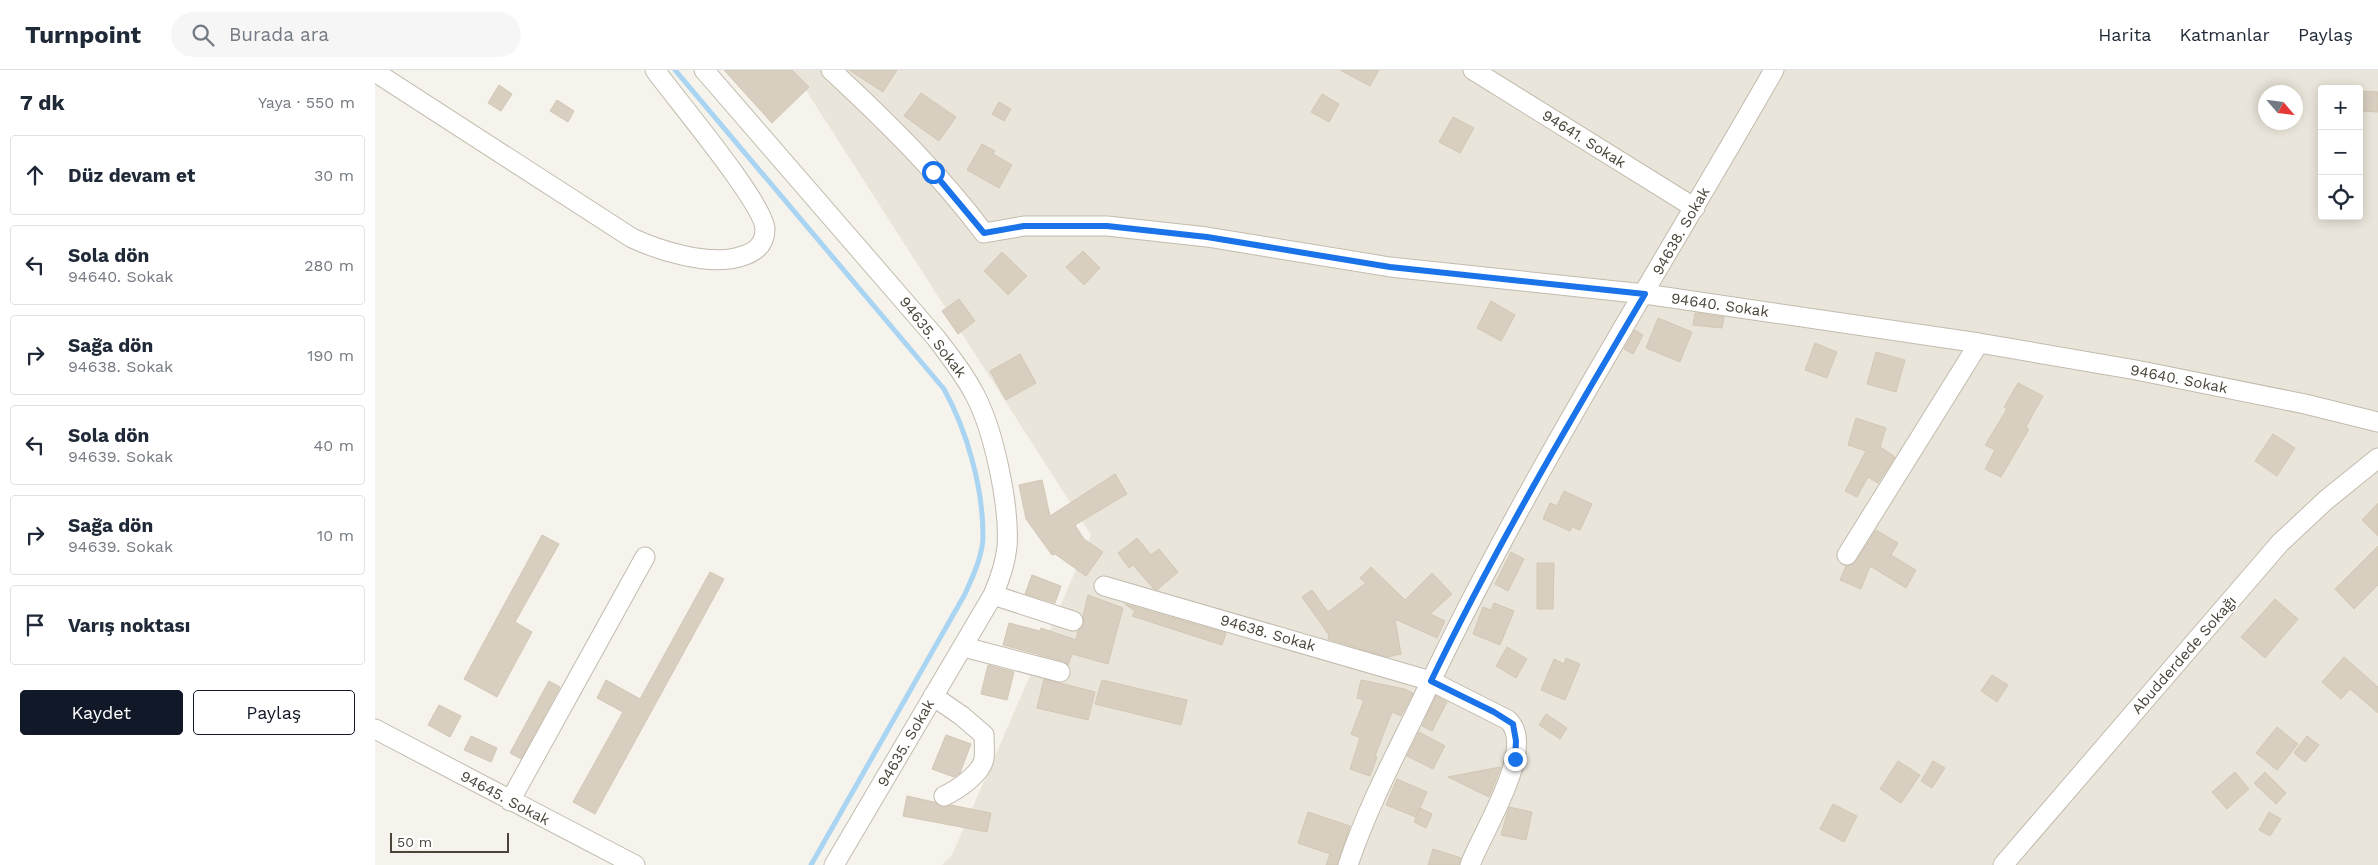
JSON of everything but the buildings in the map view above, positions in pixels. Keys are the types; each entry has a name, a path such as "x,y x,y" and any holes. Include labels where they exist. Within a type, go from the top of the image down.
{"street":[{"path":"375,72 607,222 647,245 680,254 712,259 733,259 757,251 762,242 765,229 753,200 655,70"},
{"name":"94635. Sokak","path":"704,70 936,338 961,371 976,397 987,427 997,465 1007,524 1004,566 993,595 834,865"},
{"name":"94640. Sokak","path":"831,70 893,129 933,172 984,233 1024,226 1107,226 1207,237 1390,267 1645,294 1979,343 2305,404 2378,422"},
{"name":"94641. Sokak","path":"1473,70 1695,208"},
{"name":"94638. Sokak","path":"1348,865 1385,777 1462,618 1516,514 1774,70"},
{"path":"1847,555 1979,343"},
{"name":"Abudderdede Sokağı","path":"2003,865 2280,544 2326,500 2378,458"},
{"path":"510,801 645,557"},
{"name":"94638. Sokak","path":"1104,586 1431,681"},
{"path":"993,595 1073,621"},
{"path":"963,647 1060,672"},
{"path":"1431,681 1508,720 1516,731 1515,759 1510,780 1470,865"},
{"path":"933,696 963,716 984,735 984,761 970,779 955,791 944,796"},
{"name":"94645. Sokak","path":"375,729 635,865"}],"shaded area":[{"path":"793,70 2378,70 2378,865 942,865 952,855 1091,535"}],"waterway":[{"path":"675,70 944,389 960,423 977,479 983,543 977,565 965,594 811,865"}],"route":[{"path":"933,172 984,233 1024,226 1107,226 1207,237 1390,267 1645,294 1516,514 1431,681 1494,712 1513,724 1516,731 1515,759"}]}
